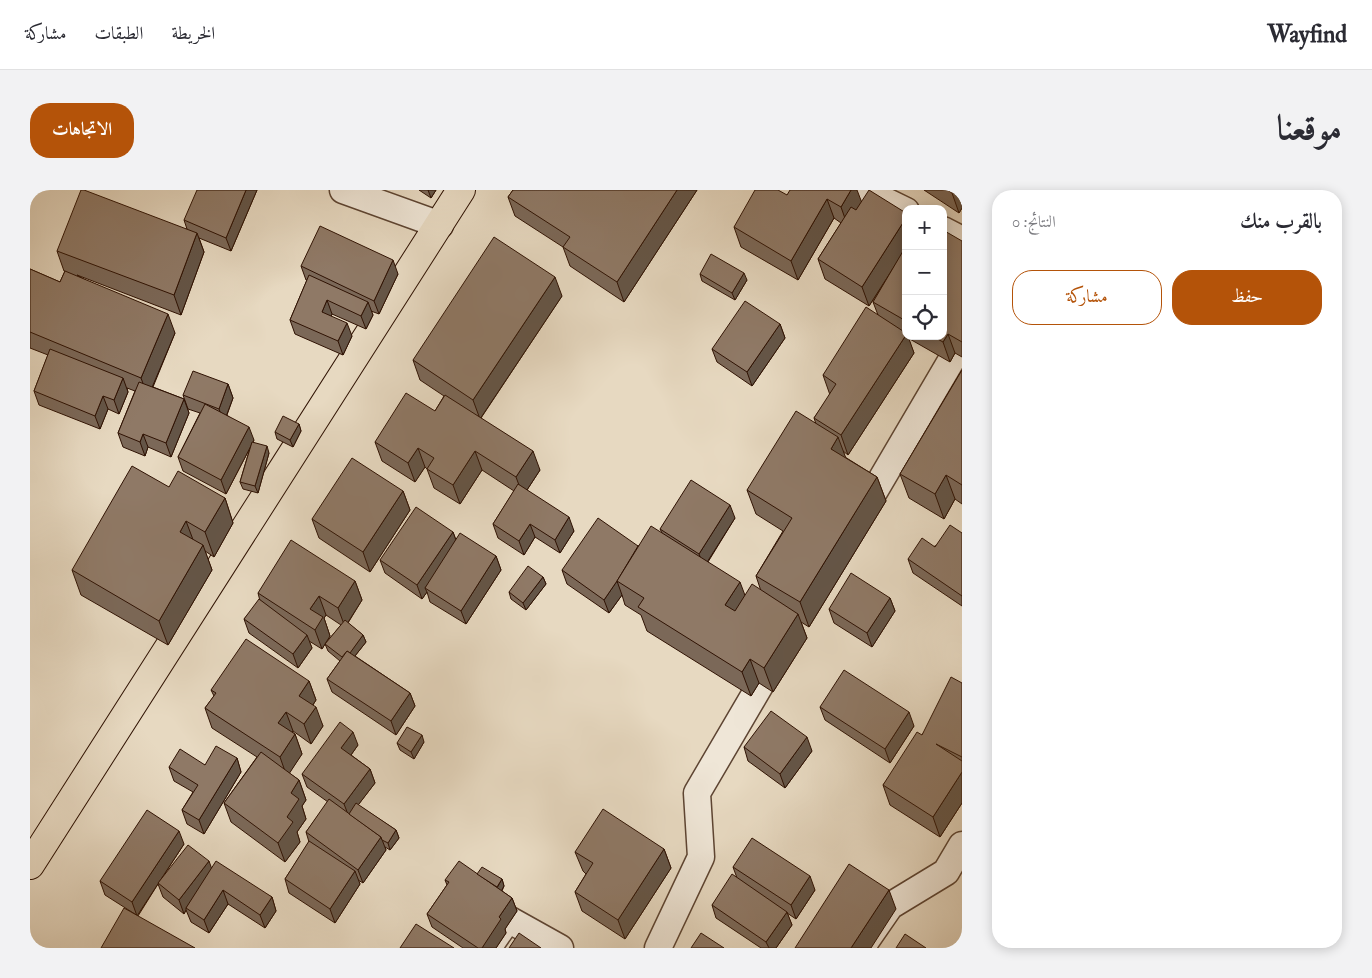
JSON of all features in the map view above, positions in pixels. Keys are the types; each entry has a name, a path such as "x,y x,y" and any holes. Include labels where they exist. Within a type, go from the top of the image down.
{"main road":[{"path":"30,864 461,190"}],"street":[{"path":"343,190 440,225"},
{"path":"863,190 902,210"},
{"path":"947,232 962,240"},
{"path":"847,538 962,342"},
{"path":"658,948 701,857 697,794 792,632"},
{"path":"862,948 890,906 946,872 962,845"},
{"path":"488,948 508,919 560,948"}],"building":[{"path":"81,190 197,233 174,295 57,251"},
{"path":"197,190 246,190 226,238 184,220"},
{"path":"513,190 677,190 617,282 563,247 570,237 508,197"},
{"path":"755,190 778,190 787,195 790,190 851,190 841,207 827,199 791,261 734,227"},
{"path":"869,190 902,211 902,224 862,287 818,259 851,207 856,210"},
{"path":"320,226 393,260 374,301 301,266"},
{"path":"947,232 962,241 962,342 948,334 947,336"},
{"path":"494,237 555,277 473,400 413,360"},
{"path":"902,253 902,319 873,302"},
{"path":"711,254 744,273 732,293 700,274"},
{"path":"30,269 60,282 65,271 168,314 141,378 30,332"},
{"path":"309,275 368,302 361,316 327,300 322,312 347,323 338,341 290,320"},
{"path":"745,301 780,324 747,372 712,349"},
{"path":"866,307 902,330 903,340 841,435 814,418 836,384 823,375"},
{"path":"50,349 123,378 114,400 103,396 95,416 34,391"},
{"path":"962,370 962,485 946,475 935,494 900,474"},
{"path":"193,371 228,384 219,409 183,395"},
{"path":"139,382 184,399 166,443 143,434 140,442 118,433"},
{"path":"406,393 435,411 445,395 533,451 516,477 475,451 453,485 427,469 434,458 418,448 408,463 375,442"},
{"path":"205,404 249,427 221,480 178,457"},
{"path":"796,411 838,437 831,449 877,477 800,602 756,576 792,518 747,490"},
{"path":"283,416 299,424 290,440 275,432"},
{"path":"252,442 267,446 255,486 240,482"},
{"path":"352,458 403,491 363,552 312,519"},
{"path":"132,466 169,487 178,471 225,498 205,532 186,521 180,532 203,545 159,621 72,570"},
{"path":"691,480 730,505 699,554 660,529"},
{"path":"518,484 569,517 555,540 530,524 519,541 493,524"},
{"path":"416,507 453,532 417,585 380,560"},
{"path":"598,518 638,546 604,600 562,570"},
{"path":"950,525 962,533 962,596 908,559 922,538 935,547"},
{"path":"651,526 740,582 725,605 735,611 752,584 798,614 764,668 750,659 742,672 638,607 644,598 617,581"},
{"path":"460,533 496,556 461,611 425,588"},
{"path":"291,540 355,581 338,608 319,596 310,609 323,617 315,630 258,593"},
{"path":"528,566 543,577 523,603 509,592"},
{"path":"851,573 890,598 867,633 829,609"},
{"path":"259,599 307,635 293,654 244,619"},
{"path":"345,620 363,635 350,653 347,651 342,657 325,644"},
{"path":"246,639 309,681 299,696 316,707 304,724 286,712 278,723 295,734 280,757 205,708 216,693 211,690"},
{"path":"347,651 410,693 391,721 327,679"},
{"path":"844,670 909,712 885,749 820,707"},
{"path":"951,677 962,683 962,757 936,744 962,761 962,772 933,817 883,785 917,732 922,735"},
{"path":"771,711 807,737 780,774 744,747"},
{"path":"340,722 353,732 341,748 370,769 344,804 302,774"},
{"path":"407,727 422,735 411,752 397,743"},
{"path":"216,746 237,758 199,820 182,810 198,785 169,767 180,749 205,765"},
{"path":"261,752 299,780 291,793 299,799 287,817 293,822 278,843 224,803"},
{"path":"329,799 381,837 358,870 306,832"},
{"path":"356,803 396,830 388,843 349,814"},
{"path":"603,809 664,849 618,920 575,892 593,863 575,852"},
{"path":"147,810 179,831 132,902 100,881"},
{"path":"752,838 810,876 791,905 733,867"},
{"path":"309,841 355,871 330,909 285,879"},
{"path":"188,845 209,861 179,900 158,883"},
{"path":"216,861 272,897 260,915 223,890 204,920 186,908"},
{"path":"459,861 512,898 482,948 478,948 427,914 449,882 445,880"},
{"path":"849,864 889,890 851,948 795,948"},
{"path":"482,867 502,879 497,887 477,874"},
{"path":"732,874 787,912 766,942 712,905"},
{"path":"124,908 195,948 101,948"},
{"path":"416,924 454,948 400,948"},
{"path":"519,933 541,948 509,948"},
{"path":"701,933 724,948 691,948"},
{"path":"905,934 926,948 896,948"}]}
